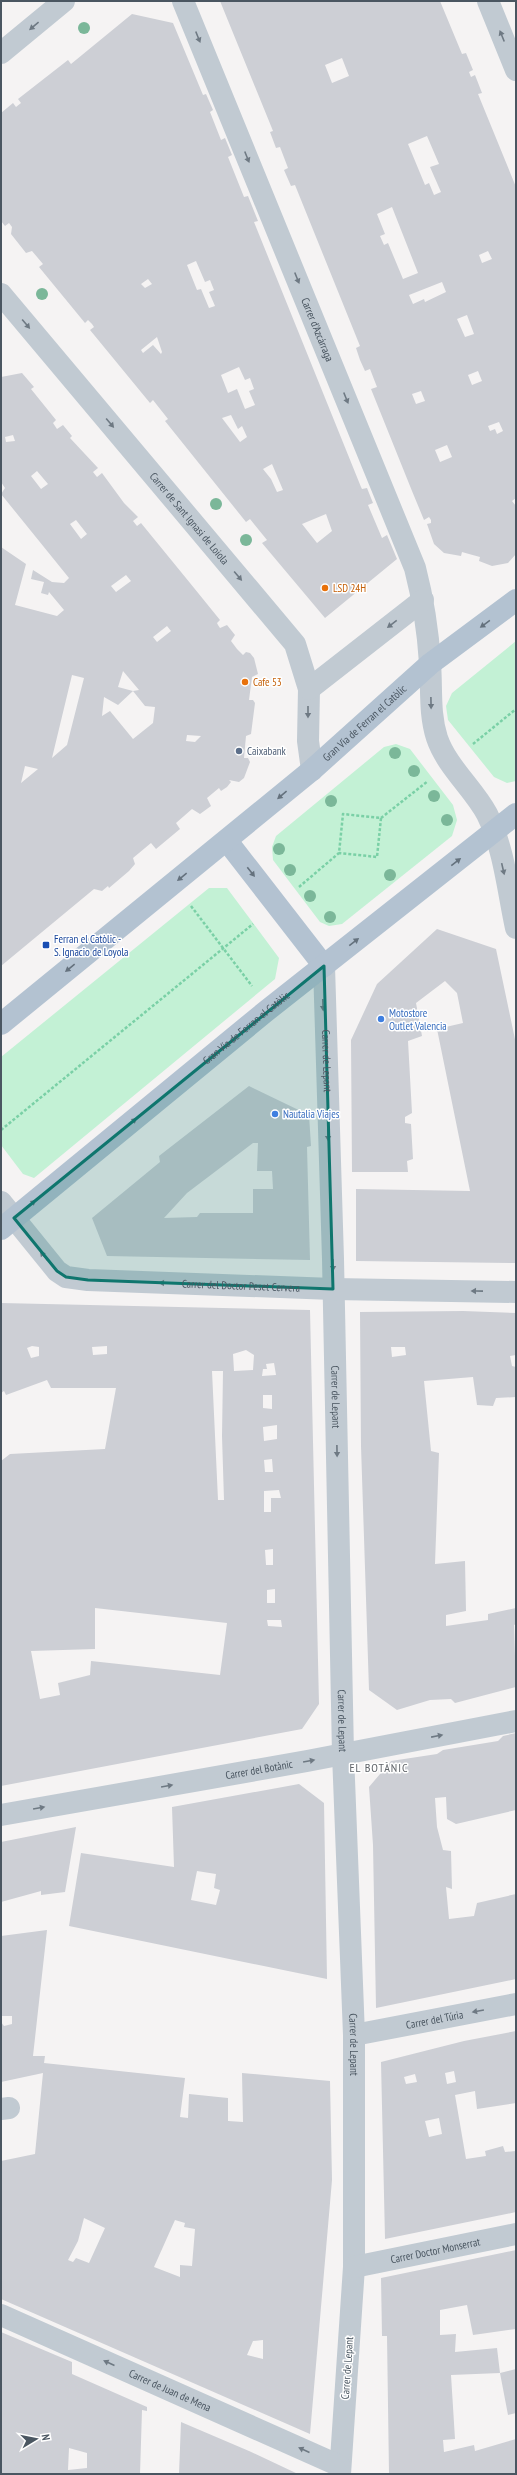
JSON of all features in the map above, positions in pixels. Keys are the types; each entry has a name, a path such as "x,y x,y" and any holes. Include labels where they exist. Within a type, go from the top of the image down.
{"main road":[{"name":"Gran Via de Ferran el Catòlic","path":"1,1024 312,770 430,664 516,600"},
{"name":"Gran Via de Ferran el Catòlic","path":"5,1216 516,814"},
{"path":"226,841 324,966"}],"street":[{"path":"1,53 64,1"},
{"name":"Carrer d'Azcárraga","path":"183,1 415,568 423,600 430,664"},
{"path":"488,1 516,70"},
{"name":"Carrer de Sant Ignasi de Loiola","path":"1,294 295,644 308,689 308,742 312,770"},
{"path":"308,689 423,600"},
{"path":"430,664 431,714 438,739 450,763 475,794 495,831 516,928"},
{"name":"Carrer de Lepant","path":"324,966 333,1289 343,1754 354,2035 354,2267 340,2470"},
{"name":"Carrer del Doctor Peset Cervera","path":"5,1216 57,1271 66,1277 88,1280 333,1289 516,1292"},
{"name":"Carrer del Botànic","path":"1,1815 343,1754 516,1721"},
{"name":"Carrer del Túria","path":"354,2035 516,2004"},
{"name":"Carrer Doctor Monserrat","path":"354,2267 516,2234"},
{"name":"Carrer de Juan de Mena","path":"1,2314 340,2470"}],"path":[{"path":"470,747 516,710"},
{"path":"295,890 339,853 343,814 381,818 432,778"},
{"path":"339,853 377,857 381,818"},
{"path":"189,904 254,988"},
{"path":"1,1130 253,924"}],"highlighted area":[{"path":"324,966 333,1289 88,1280 66,1277 57,1271 14,1218"}],"green space":[{"path":"516,641 516,781 507,783 494,777 448,720 446,706 452,693"},
{"path":"396,744 410,749 453,805 457,820 452,836 342,924 329,926 320,922 273,860 272,847 276,836 384,747"},
{"path":"209,888 227,888 279,958 275,979 34,1178 23,1174 1,1145 1,1057"}],"building":[{"path":"220,1 440,1 462,54 466,53 473,70 469,72 471,77 475,75 482,93 478,94 516,187 516,498 512,501 516,506 516,554 508,563 492,566 479,561 480,557 462,552 461,556 444,553 434,544 427,524 431,523 431,520 429,517 424,520 412,491 371,389 377,387 370,369 365,371 360,360 356,348 360,346 295,185 291,186 284,170 288,168 280,147 276,148 270,132 273,131","holes":["342,58 349,76 332,83 325,65","427,136 439,164 430,167 441,192 434,195 429,183 425,185 408,144","392,207 418,273 403,279 388,243 384,245 380,236 385,234 377,214","488,251 492,259 482,263 479,255","442,282 446,292 425,302 424,299 413,304 409,295","467,315 474,334 465,337 457,319","478,371 482,381 472,385 468,375","421,391 425,401 416,404 412,394","499,422 503,431 497,434 495,429 490,431 488,426","447,445 452,457 440,462 435,450"]},
{"path":"132,14 173,23 203,95 206,94 213,110 210,112 221,140 225,138 232,155 228,157 244,197 248,196 258,221 254,222 361,487 362,489 367,488 373,503 368,505 382,538 387,535 397,559 325,618 262,543 267,540 250,519 246,522 165,421 168,419 153,400 150,403 90,330 94,327 92,324 88,320 85,323 39,267 43,264 32,251 26,253 11,234 12,227 9,223 5,226 1,221 1,113 13,103 16,107 21,103 18,99 68,60 71,64","holes":["196,261 205,282 210,280 214,290 209,292 215,306 209,308 201,289 197,290 187,265","148,279 152,284 145,288 141,284","157,337 162,352 161,354 153,345 143,353 141,350","239,367 245,380 250,378 254,389 249,391 255,405 245,409 237,389 228,393 221,375","231,415 238,429 242,426 247,437 240,442 222,418","272,464 283,490 277,492 271,479 263,469","326,514 332,531 317,543 302,524"]},
{"path":"22,373 34,387 31,389 56,420 53,423 57,429 63,425 72,436 70,438 98,468 93,472 97,477 102,473 124,503 138,517 133,521 137,526 141,523 190,583 220,620 217,623 220,628 227,625 235,635 231,641 237,649 243,655 246,652 250,653 254,658 258,674 252,677 249,700 253,700 255,703 251,734 246,736 244,758 248,758 250,762 244,778 239,782 229,780 231,782 227,787 221,791 219,788 207,798 211,806 200,814 192,809 176,823 180,829 156,849 151,843 133,858 135,864 129,871 109,888 108,886 102,891 94,889 1,966 1,547 26,564 15,605 57,616 64,610 49,592 48,595 41,593 44,582 31,579 33,570 52,582 64,583 69,578 1,494 5,488 1,482 1,377","holes":["13,435 15,441 6,442 5,437","37,471 48,484 41,489 31,476","76,520 87,534 81,539 70,524","126,575 131,581 116,592 111,586","167,626 171,631 157,642 153,637","123,671 139,690 133,691 118,687","72,675 84,678 67,745 52,758","133,691 145,706 155,707 153,723 133,739 110,711 102,716 104,697 118,705","187,735 201,736 195,742 186,741","25,766 38,769 21,783"]},
{"path":"437,929 496,949 516,1044 516,1263 356,1261 356,1189 470,1191 437,1029 463,1023 457,993 445,981 416,1003 422,1036 408,1041 412,1113 405,1117 405,1123 411,1124 413,1159 407,1161 408,1172 352,1172 351,1040 377,984"},
{"path":"249,1086 309,1115 311,1146 307,1147 310,1260 107,1256 92,1218 160,1162 159,1156","holes":["253,1143 258,1143 257,1171 272,1171 273,1189 253,1189 253,1213 200,1213 197,1217 164,1218 187,1193"]},
{"path":"1,1303 310,1310 319,1704 302,1729 1,1786 1,1461 10,1454 105,1449 116,1388 51,1388 47,1380 6,1395 4,1391 1,1393","holes":["32,1346 39,1347 39,1356 31,1358 27,1348","107,1346 107,1354 93,1355 92,1347","246,1350 254,1355 253,1370 234,1371 233,1354","274,1363 276,1375 262,1376 263,1369 267,1369 266,1364","212,1371 223,1371 222,1436 224,1500 218,1500","263,1395 272,1395 272,1409 263,1408","277,1425 277,1439 264,1441 263,1427","272,1459 273,1472 265,1472 264,1460","279,1490 281,1498 271,1498 271,1512 264,1512 264,1491","273,1549 273,1565 266,1565 265,1550","275,1589 275,1603 267,1603 267,1590","95,1608 227,1623 220,1675 91,1661 90,1675 58,1683 60,1695 40,1699 31,1651 95,1649","267,1620 281,1620 282,1627 268,1626"]},
{"path":"463,1311 516,1313 516,1355 510,1356 512,1366 516,1367 516,1397 496,1398 493,1406 477,1405 473,1377 424,1381 431,1451 439,1453 435,1564 465,1561 466,1611 446,1615 446,1626 488,1620 488,1614 516,1608 516,1624 514,1625 516,1687 455,1703 451,1699 430,1700 397,1710 369,1690 361,1446 360,1312","holes":["391,1347 405,1347 406,1355 392,1357"]},
{"path":"516,1733 516,1810 456,1824 447,1819 446,1797 435,1798 437,1827 443,1850 451,1851 452,1889 446,1887 449,1919 474,1916 477,1903 516,1894 516,1979 376,2008 373,1845 369,1787 391,1761 437,1754 443,1750 498,1741 503,1736"},
{"path":"299,1784 324,1803 327,1979 69,1926 81,1853 174,1867 172,1807","holes":["197,1871 216,1874 214,1888 220,1890 216,1905 191,1900"]},
{"path":"76,1827 65,1892 41,1895 41,1891 1,1902 1,1842"},
{"path":"47,1930 33,2056 45,2056 44,2063 185,2078 180,2117 188,2118 189,2094 228,2098 228,2121 243,2122 242,2073 330,2081 332,2180 310,2434 1,2299 1,2161 35,2154 43,2073 1,2082 1,2022 4,2026 12,2024 12,2016 1,2016 1,1936","holes":["84,2218 105,2228 89,2263 76,2258 73,2262 68,2260 78,2241","175,2220 185,2223 184,2227 195,2229 192,2266 180,2265 180,2277 154,2267","263,2340 263,2359 247,2355 253,2341"]},
{"path":"516,2031 516,2103 477,2109 475,2091 455,2095 466,2159 486,2156 485,2151 503,2146 505,2152 516,2151 516,2212 385,2239 381,2062 464,2041","holes":["454,2071 456,2082 447,2084 445,2073","415,2074 417,2082 406,2084 404,2077","439,2118 442,2134 429,2137 425,2121"]},
{"path":"516,2250 516,2329 473,2335 467,2305 440,2310 440,2335 456,2334 455,2352 497,2348 500,2373 451,2375 455,2439 443,2440 444,2452 474,2445 475,2451 516,2439 516,2474 389,2474 387,2336 382,2336 381,2278"},
{"path":"1,2332 72,2362 72,2374 147,2407 147,2411 142,2410 140,2474 1,2474","holes":["69,2448 87,2453 87,2468 68,2470"]},
{"path":"516,2369 516,2413 508,2415 500,2373"},
{"path":"181,2422 249,2451 298,2474 179,2474"}],"place":[{"name":"LSD 24H","path":"325,588"},
{"name":"Cafe 53","path":"245,682"},
{"name":"Caixabank","path":"239,751"},
{"name":"Ferran el Catòlic - S. Ignacio de Loyola","path":"46,945"},
{"name":"Motostore Outlet Valencia","path":"381,1019"},
{"name":"Nautalia Viajes","path":"275,1114"}],"district":[{"name":"EL BOTÀNIC","path":"379,1767"}]}
